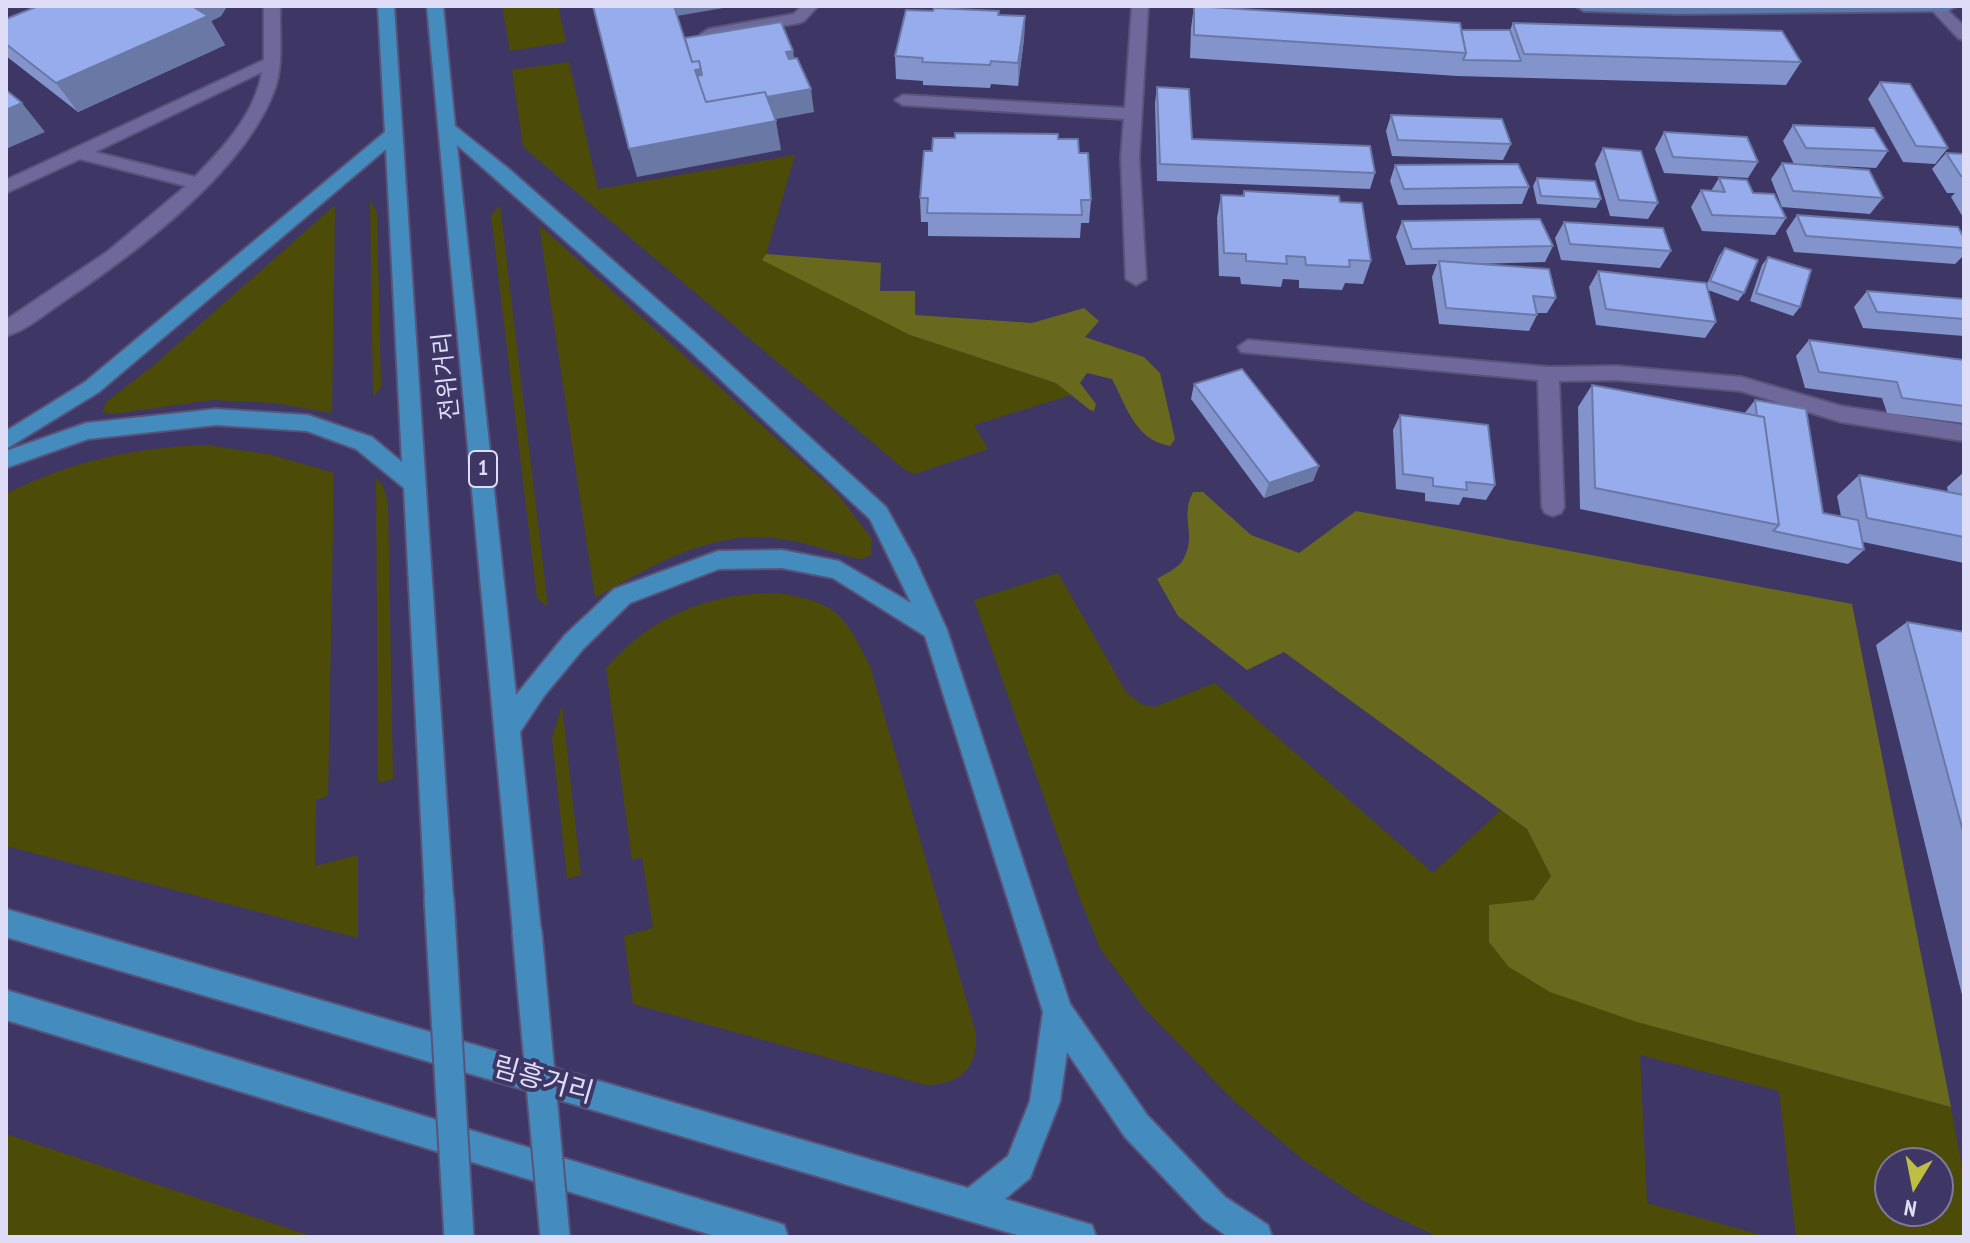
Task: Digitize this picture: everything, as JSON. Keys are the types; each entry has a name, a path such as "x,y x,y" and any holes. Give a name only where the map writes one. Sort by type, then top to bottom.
{"main road":[{"name":"전위거리","path":"386,6 459,1237"},
{"name":"전위거리","path":"435,6 450,130 555,1237"},
{"path":"450,130 503,173 866,500 888,528 935,630 1058,1012 1136,1126 1214,1208 1256,1237"},
{"path":"6,441 92,387 393,134"},
{"path":"6,460 86,431 143,423 231,418 308,423 364,443 413,483"},
{"path":"506,732 535,688 574,642 622,596 718,560 782,559 839,570 935,630"},
{"name":"림흥거리","path":"6,923 1080,1237"},
{"path":"6,1005 772,1237"},
{"path":"970,1207 1019,1167 1045,1101 1058,1012"}],"street":[{"path":"8,324 69,289 142,234 237,143 259,109 268,88 272,6"},
{"path":"709,34 799,18 810,6"},
{"path":"1136,279 1130,158 1140,6"},
{"path":"1584,6 1679,9 1948,6"},
{"path":"1935,7 1964,35"},
{"path":"6,187 269,63"},
{"path":"903,100 1133,114"},
{"path":"79,153 198,183"},
{"path":"1248,347 1548,374 1616,373 1741,384 1841,414 1964,433"},
{"path":"1548,374 1553,507"}],"shaded area":[{"path":"502,6 558,6 566,42 510,51"},
{"path":"569,62 598,189 795,155 762,259 910,335 1056,383 1071,395 974,425 988,449 915,474 905,470 523,147 512,70"},
{"path":"370,200 377,213 381,387 373,397"},
{"path":"335,205 332,413 274,403 212,400 113,414 102,412 106,402 154,365"},
{"path":"500,205 548,607 537,598 491,215"},
{"path":"539,225 837,493 872,539 871,555 862,559 853,558 774,538 726,540 680,554 595,598"},
{"path":"766,254 881,263 880,291 915,291 915,315 1032,323 1084,308 1099,321 1085,337 1144,357 1160,373 1175,439 1170,446 1158,443 1140,430 1112,379 1087,373 1080,383 1096,404 1094,411 1090,410 1056,383 910,335 762,260"},
{"path":"208,445 272,455 334,473 328,796 316,800 315,866 358,855 358,938 6,846 6,494 54,473 104,458 156,449"},
{"path":"376,478 383,486 388,504 393,779 378,783"},
{"path":"1193,492 1203,492 1251,535 1299,553 1356,511 1852,604 1951,1107 1637,1022 1550,992 1509,967 1489,942 1489,905 1534,900 1551,876 1527,829 1284,652 1247,670 1178,616 1157,579 1178,566 1187,551 1188,510"},
{"path":"1058,573 1126,692 1143,705 1154,707 1215,683 1433,873 1501,810 1527,829 1551,876 1534,900 1637,1022 1951,1107 1964,1178 1964,1237 1796,1237 1779,1091 1640,1055 1647,1203 1768,1237 1438,1237 1367,1203 1302,1159 1234,1101 1144,1008 1100,948 974,600"},
{"path":"779,593 814,601 836,614 853,634 870,666 976,1033 970,1065 948,1082 926,1085 633,1004 624,936 653,928 642,857 632,860 606,668 642,634 684,611 729,597"},
{"path":"562,705 581,875 567,879 552,738"},
{"path":"6,1134 314,1237 6,1237"}],"building":[{"path":"38,6 192,6 208,16 56,83 6,44 6,19"},
{"path":"593,6 674,6 692,62 699,61 701,69 695,70 706,102 765,92 776,121 629,149"},
{"path":"1194,6 1460,23 1466,53 1194,35"},
{"path":"934,8 999,11 998,15 1025,16 1018,63 922,62 923,58 895,56 906,10 933,11"},
{"path":"781,22 793,51 786,52 789,59 797,58 811,89 767,97 765,92 706,102 697,76 702,75 699,61 692,62 685,38"},
{"path":"1513,23 1782,31 1801,62 1524,54"},
{"path":"1461,30 1510,30 1521,61 1463,60 1466,53"},
{"path":"1880,82 1910,84 1948,148 1916,146"},
{"path":"1157,87 1189,89 1192,139 1370,146 1375,173 1160,164"},
{"path":"6,90 22,103 6,110"},
{"path":"1391,115 1502,119 1511,144 1398,140"},
{"path":"1793,125 1874,128 1888,151 1806,148"},
{"path":"1664,132 1747,137 1758,162 1673,157"},
{"path":"955,133 1058,134 1058,139 1078,139 1079,153 1088,153 1091,200 1081,200 1082,215 927,213 928,198 920,198 924,151 932,151 933,138 955,138"},
{"path":"1603,148 1641,151 1658,203 1619,200"},
{"path":"1946,153 1964,154 1964,177 1961,176"},
{"path":"1782,163 1869,170 1883,198 1793,191"},
{"path":"1518,164 1529,187 1404,189 1395,165"},
{"path":"1537,178 1595,181 1601,199 1541,196"},
{"path":"1719,178 1747,180 1753,193 1774,194 1786,218 1712,215 1701,190 1725,192"},
{"path":"1244,191 1339,196 1340,202 1362,203 1371,261 1349,260 1350,267 1306,265 1305,257 1286,256 1287,264 1246,261 1246,254 1224,253 1221,195 1244,196"},
{"path":"1797,215 1958,227 1964,238 1964,248 1806,236"},
{"path":"1540,219 1553,246 1412,249 1402,221"},
{"path":"1564,222 1663,228 1671,251 1570,244"},
{"path":"1725,248 1758,260 1744,293 1710,281"},
{"path":"1768,257 1811,270 1800,307 1756,293"},
{"path":"1439,261 1549,269 1556,298 1533,296 1537,315 1446,308"},
{"path":"1598,271 1706,283 1716,322 1606,309"},
{"path":"1867,291 1964,299 1964,319 1877,312"},
{"path":"1809,340 1964,360 1964,406 1902,398 1897,382 1819,372"},
{"path":"1242,369 1319,466 1269,483 1194,384"},
{"path":"1592,385 1764,417 1779,525 1595,488"},
{"path":"1755,400 1806,409 1823,513 1858,520 1864,550 1773,531 1779,525 1764,417 1757,416"},
{"path":"1400,415 1488,425 1495,485 1466,482 1467,490 1433,486 1433,478 1403,474"},
{"path":"1859,475 1964,495 1964,537 1867,518"},
{"path":"1907,622 1964,632 1964,835"}]}
